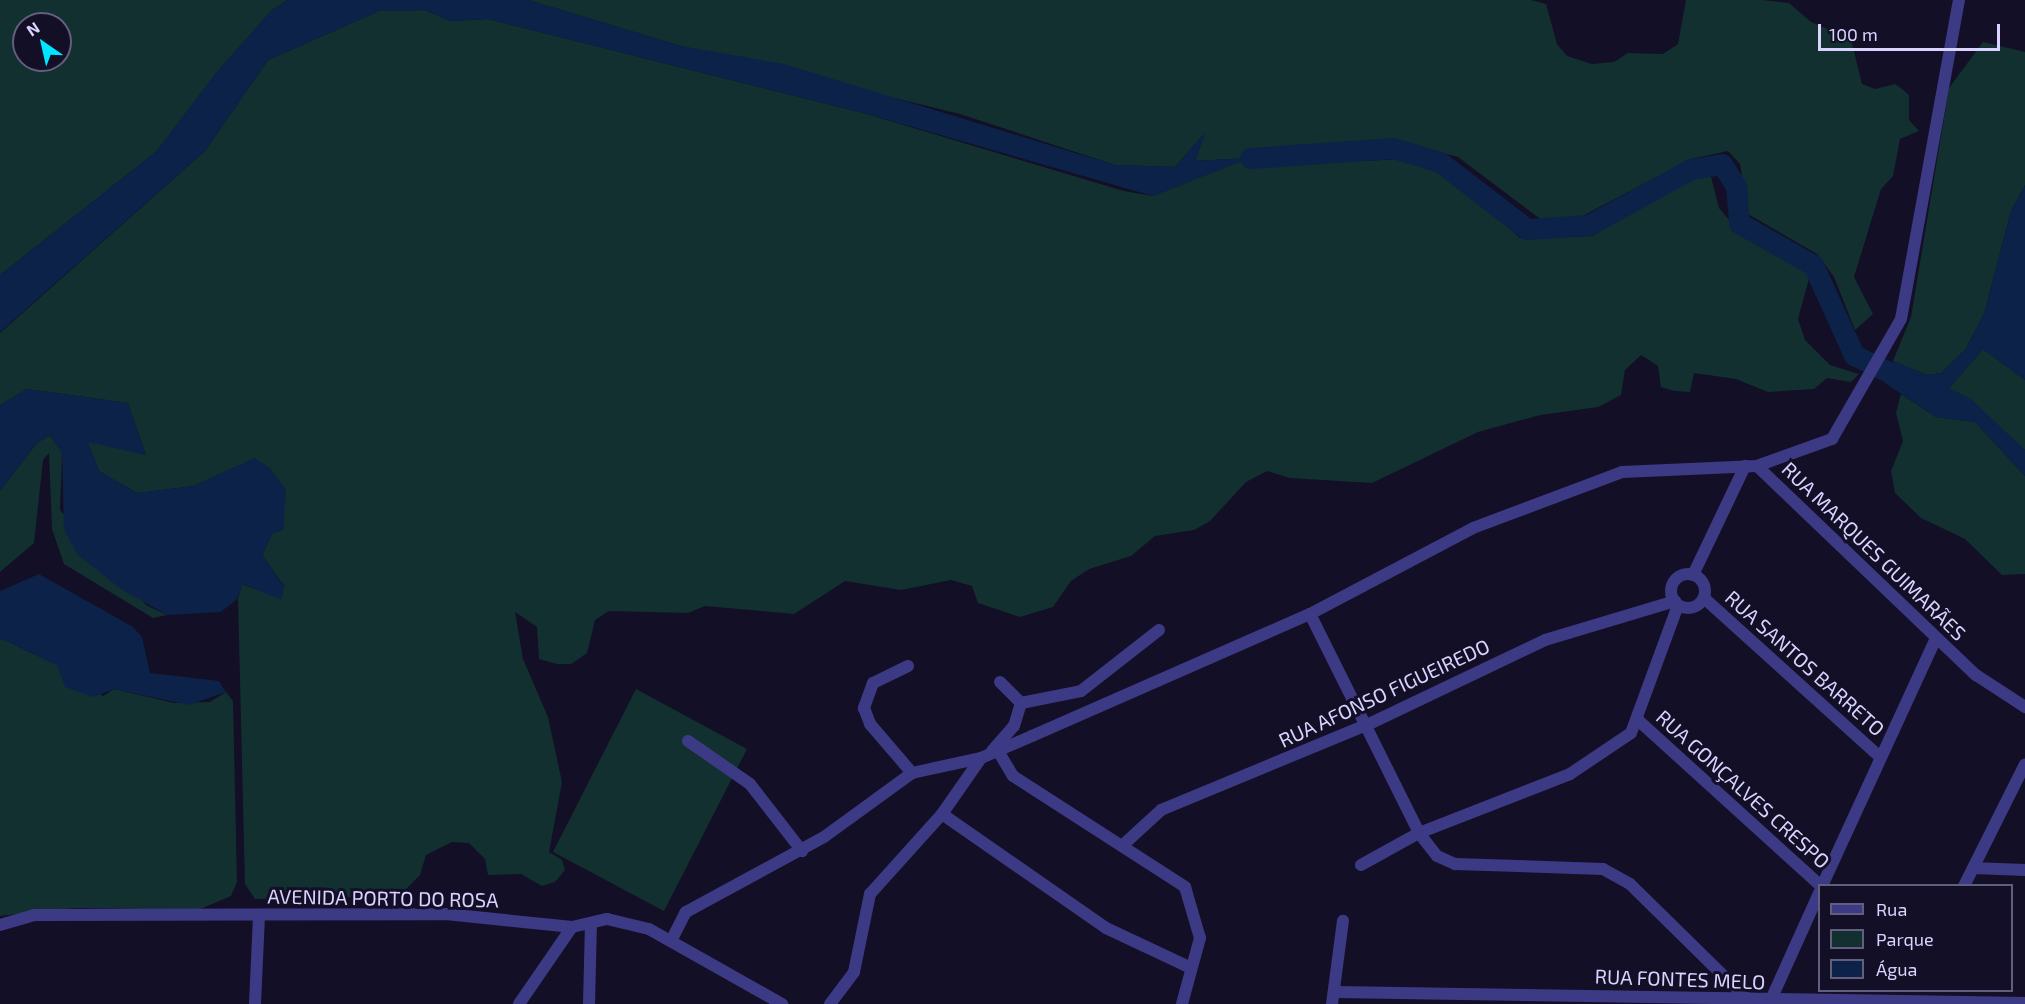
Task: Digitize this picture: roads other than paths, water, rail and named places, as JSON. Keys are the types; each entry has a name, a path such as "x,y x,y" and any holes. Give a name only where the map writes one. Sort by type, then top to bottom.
{"street":[{"name":"RUA MARQUES GUIMARÃES","path":"1959,0 1895,337 1867,386 1832,439 1751,466 1976,675 2025,707"},
{"path":"1361,865 1419,833 1570,774 1618,743 1639,721 1676,603 1672,585 1693,575 1751,466"},
{"path":"671,940 693,907 801,851 912,772 989,754 1310,614 1473,528 1622,472 1751,466"},
{"path":"1676,603 1693,607 1704,598 1704,584 1693,575"},
{"name":"RUA SANTOS BARRETO","path":"1704,598 1880,757"},
{"name":"RUA AFONSO FIGUEIREDO","path":"1123,845 1161,810 1369,724 1545,640 1676,603"},
{"path":"1310,614 1369,724 1419,833 1437,856 1455,864 1572,865 1612,873 1646,899 1748,1000"},
{"path":"1021,703 1081,692 1159,630"},
{"path":"1821,884 1936,638"},
{"path":"908,666 873,683 864,708 870,724 912,772"},
{"path":"1000,682 1021,703"},
{"path":"830,1004 854,972 870,894 942,814 1014,726 1021,703"},
{"name":"RUA GONÇALVES CRESPO","path":"1639,721 1820,884"},
{"path":"688,741 750,784 801,851"},
{"path":"989,754 1014,776 1160,866 1193,899 1200,938 1182,1004"},
{"path":"1965,884 2025,764"},
{"path":"942,814 1106,928 1191,968"},
{"path":"1973,868 2025,870"},
{"path":"1770,1002 1818,895"},
{"name":"AVENIDA PORTO DO ROSA","path":"0,925 34,915 446,914 572,927 591,923 631,923 671,940 782,1004"},
{"path":"255,1004 259,915"},
{"path":"1333,998 1343,921"},
{"path":"589,1004 591,923"},
{"path":"519,1004 572,927"},
{"name":"RUA FONTES MELO","path":"1333,998 2025,1003"}],"water":[{"path":"288,0 528,0 681,46 784,64 1115,165 1175,167 1205,133 1196,161 1250,158 1153,196 867,114 488,19 450,21 425,10 379,11 268,60 205,151 0,332 0,275 157,151 217,72 272,10"},
{"path":"2025,185 2025,380 1983,349 1949,388 1971,399 2025,450 2025,476 1975,422 1936,417 1885,383 1893,361 1927,375 1941,373 1965,350 1984,314 2011,211"},
{"path":"27,389 128,403 146,455 88,442 99,471 137,493 194,486 255,458 271,469 286,490 283,530 273,533 262,555 284,587 281,600 243,584 237,599 221,612 167,615 121,589 77,554 64,529 62,453 50,435 37,443 0,491 0,405"},
{"path":"39,574 133,627 142,637 150,673 219,681 226,692 189,705 114,689 93,697 65,687 57,665 0,638 0,591"}],"waterway":[{"path":"1250,158 1393,148 1440,162 1527,229 1589,225 1691,169 1722,164 1736,186 1739,223 1813,265 1854,355 1913,384"}]}
